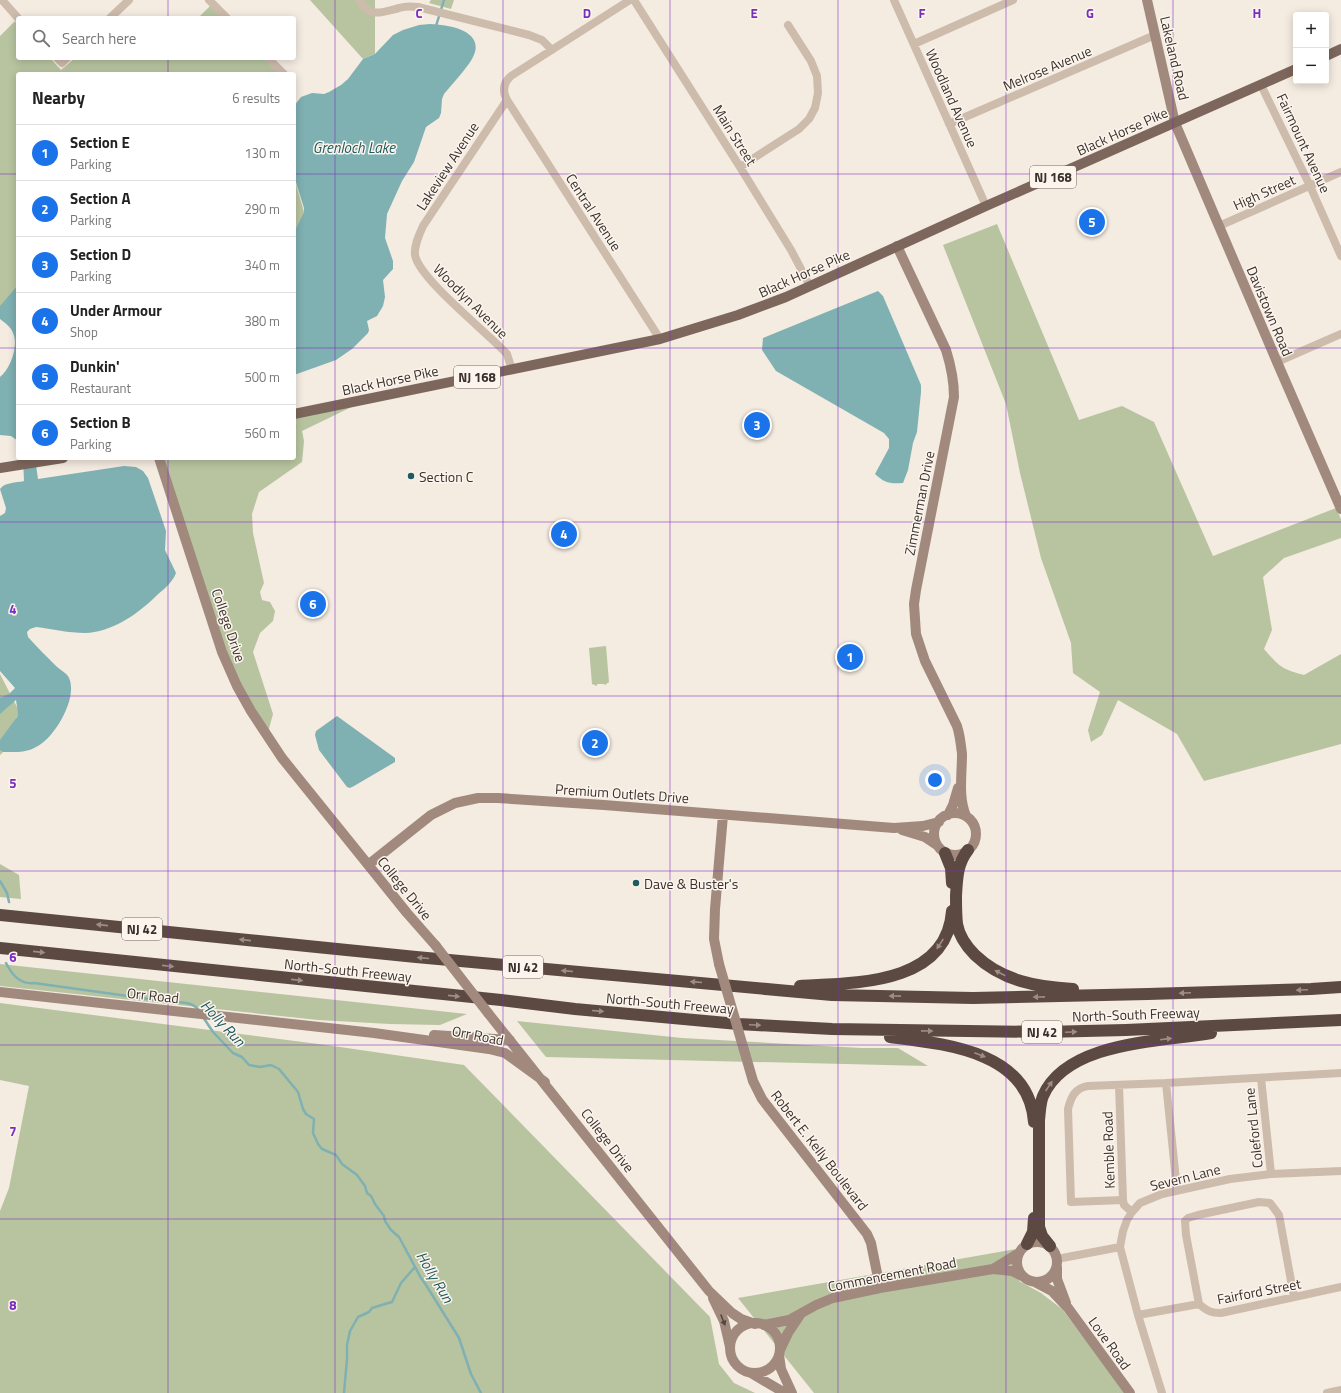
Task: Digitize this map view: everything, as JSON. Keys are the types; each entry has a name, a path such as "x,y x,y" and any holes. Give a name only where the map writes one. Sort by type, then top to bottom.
{"highway":[{"path":"763,988 883,979 906,972 928,958 942,943 950,924 952,914 952,876 941,849"},
{"path":"968,850 963,857 957,873 957,924 965,943 980,960 1009,978 1027,983 1063,989 1148,994"},
{"name":"North-South Freeway","path":"0,915 416,957 832,995 966,998 1148,994 1341,987"},
{"name":"North-South Freeway","path":"0,948 501,1000 576,1010 738,1024 832,1029 1044,1032 1253,1025 1341,1020"},
{"path":"1050,1246 1042,1236 1039,1227 1039,1120 1040,1108 1044,1096 1052,1082 1067,1068 1102,1051 1138,1043 1194,1036 1253,1025"},
{"path":"832,1029 955,1047 990,1059 1008,1070 1018,1080 1030,1100 1034,1121 1034,1223 1033,1232 1023,1248"}],"main road":[{"path":"1329,55 1341,49"},
{"name":"Black Horse Pike","path":"296,414 660,339 773,303 986,206 1293,70"},
{"path":"0,462 24,460"},
{"path":"0,468 50,460"}],"street":[{"path":"2,0 16,16"},
{"path":"112,16 129,0"},
{"path":"209,0 225,16"},
{"path":"359,0 366,9 378,13 408,6 418,7 535,36 545,42 552,50"},
{"path":"507,100 504,95 503,86 507,79 630,0"},
{"name":"Main Street","path":"634,0 740,167 791,250 810,286"},
{"name":"Woodland Avenue","path":"894,0 986,206"},
{"path":"914,44 1013,0"},
{"name":"Lakeland Road","path":"1147,0 1175,123"},
{"path":"740,167 799,129 809,119 815,108 818,84 814,68 788,25"},
{"name":"Melrose Avenue","path":"949,124 1154,35"},
{"path":"270,60 282,72"},
{"name":"Fairmount Avenue","path":"1261,85 1310,186 1341,256"},
{"name":"Lakeview Avenue","path":"415,250 416,241 423,226 507,100"},
{"name":"Central Avenue","path":"507,100 660,339"},
{"name":"Davistown Road","path":"1175,123 1341,508"},
{"name":"High Street","path":"1219,226 1341,172"},
{"name":"Zimmerman Drive","path":"897,246 946,350 953,376 954,398 916,590 914,619 916,634 925,661 957,726 960,737 962,754 962,803 966,816"},
{"name":"Woodlyn Avenue","path":"415,250 417,262 423,271 435,285 504,351 509,359 512,370"},
{"path":"1277,362 1341,334"},
{"name":"College Drive","path":"160,460 222,652 250,711 282,758 545,1082 709,1291 732,1313 741,1318 760,1324"},
{"name":"Zimmerman Drive","path":"948,815 955,798 961,768"},
{"name":"Premium Outlets Drive","path":"368,865 431,815 455,803 478,798 498,798 894,828 923,826 939,822"},
{"path":"955,813 966,816 972,823 976,832 974,842 968,850 954,855 941,849 934,832 936,825 948,815 955,813"},
{"name":"Robert E. Kelly Boulevard","path":"723,815 714,939 719,964 753,1081 762,1099 867,1234 880,1288"},
{"name":"Premium Outlets Drive","path":"894,828 925,837 941,849"},
{"name":"Orr Road","path":"0,992 374,1033 497,1050 514,1059 545,1082"},
{"name":"Orr Road","path":"374,1033 510,1040"},
{"path":"1123,1200 1071,1202 1068,1109 1070,1100 1080,1087 1341,1073"},
{"name":"Coleford Lane","path":"1262,1078 1271,1174"},
{"path":"1166,1083 1177,1190"},
{"name":"Kemble Road","path":"1119,1084 1123,1200 1124,1205 1132,1212"},
{"name":"Severn Lane","path":"1162,1393 1138,1315 1120,1247 1125,1226 1132,1212 1140,1203 1149,1198 1177,1190 1230,1179 1271,1174 1341,1171"},
{"path":"1199,1304 1186,1235 1185,1220 1198,1215 1259,1202 1270,1203 1279,1215 1294,1297"},
{"path":"1038,1241 1050,1246 1055,1252 1057,1262 1056,1270 1050,1277 1044,1281 1035,1282 1022,1276 1017,1266 1017,1261 1023,1248 1038,1241"},
{"path":"1057,1262 1120,1247"},
{"name":"Commencement Road","path":"993,1269 1023,1248"},
{"name":"Love Road","path":"1057,1262 1058,1283 1068,1308"},
{"name":"Commencement Road","path":"760,1324 789,1320 816,1305 833,1298 880,1288 993,1269 1012,1271 1022,1276"},
{"name":"Love Road","path":"1035,1282 1052,1291 1068,1308 1130,1393"},
{"name":"Fairford Street","path":"1138,1315 1199,1304 1207,1311 1221,1313 1341,1287"},
{"name":"College Drive","path":"709,1291 724,1321 731,1351"},
{"name":"Commencement Road","path":"780,1352 788,1333 800,1314"},
{"path":"784,1393 749,1372 741,1369 732,1358 732,1340 738,1331 747,1325 760,1324 771,1330 777,1336 781,1369 792,1393"},
{"path":"749,1372 757,1373 768,1370 776,1362 780,1352"},
{"path":"1327,1393 1341,1390"}],"green space":[{"path":"310,0 375,0 375,54 363,59"},
{"path":"431,0 454,0 451,9 429,3"},
{"path":"211,5 222,16 200,16"},
{"path":"15,21 16,60 52,60 61,70 73,60 265,60 277,72 16,72 16,298 0,319 0,36"},
{"path":"296,184 304,212 296,235"},
{"path":"997,224 1079,420 1122,406 1154,422 1213,556 1336,508 1341,519 1341,538 1284,558 1263,577 1272,630 1264,649 1285,669 1304,675 1341,654 1341,744 1204,781 1177,734 1118,700 1102,735 1091,742 1088,730 1100,692 1073,673 1071,643 1041,558 1020,473 1006,404 943,245"},
{"path":"368,399 302,431 304,441 302,462 259,492 252,514 253,533 264,583 260,592 262,600 270,602 275,611 273,621 260,633 253,652 273,714 267,736 237,686 160,460 296,460 296,414"},
{"path":"606,646 609,682 605,685 597,684 597,686 592,684 589,648"},
{"path":"0,674 19,711 3,752 0,755"},
{"path":"0,864 19,875 21,899 0,897"},
{"path":"0,964 467,1014 440,1025 318,1020 0,986"},
{"path":"0,1003 326,1045 464,1065 710,1317 719,1364 734,1383 755,1393 0,1393 0,1211 9,1188 29,1086 0,1080"},
{"path":"517,1021 682,1038 861,1048 898,1048 928,1066 546,1057"},
{"path":"1016,1249 1019,1281 1041,1293 1062,1309 1126,1393 814,1393 738,1298"}],"water":[{"name":"Grenloch Lake","path":"430,24 449,26 467,33 473,38 476,45 474,54 465,69 444,94 439,118 426,127 414,162 402,181 387,214 385,238 393,261 393,269 383,280 385,297 383,306 377,316 367,321 369,330 368,333 352,349 336,360 296,374 296,229 304,212 304,208 296,182 296,103 301,97 312,93 324,94 341,85 348,79 363,59 375,54 393,35 419,25"},
{"path":"16,287 16,440 11,436 0,435 0,377 10,363 14,351 15,338 8,325 0,319 0,306"},
{"path":"878,291 883,296 921,385 917,432 913,443 908,470 903,483 888,482 875,474 889,448 889,439 884,433 776,371 762,350 763,338"},
{"path":"23,460 35,460 38,479 124,466 136,467 143,471 148,478 166,531 165,550 176,573 169,584 146,605 122,622 104,630 85,633 36,627 27,632 31,641 68,676 71,684 71,694 63,716 57,726 43,742 36,747 20,752 3,752 0,750 0,740 17,717 18,713 16,700 0,714 0,698 9,694 15,688 0,671 0,516 5,513 6,508 0,489 8,484 24,481"},
{"path":"337,716 395,758 395,762 354,786 350,788 347,787 319,750 315,735 316,731"}],"waterway":[{"path":"436,26 444,0"},
{"name":"Holly Run","path":"0,881 7,893 9,902"},
{"name":"Holly Run","path":"6,963 17,978 21,981 29,983 186,1003 194,1006 199,1011"},
{"name":"Holly Run","path":"203,1017 213,1032 233,1053 242,1057 249,1065 260,1067 271,1065 279,1069 298,1092 303,1109 306,1114 314,1119 313,1133 318,1144 322,1149 336,1155 342,1164 357,1175 365,1186 367,1193 371,1196 384,1216 385,1221 391,1230 399,1237 421,1278 459,1338 471,1374 481,1393"},
{"path":"344,1393 347,1345 350,1331 358,1317 369,1312 372,1308 392,1302 401,1283 415,1267"}],"place":[{"name":"Dunkin'","path":"1092,222"},
{"name":"Section D","path":"757,425"},
{"name":"Section C","path":"411,476"},
{"name":"Under Armour","path":"564,534"},
{"name":"Section B","path":"313,604"},
{"name":"Section E","path":"850,657"},
{"name":"Section A","path":"595,743"},
{"name":"Dave & Buster's","path":"636,883"}]}
